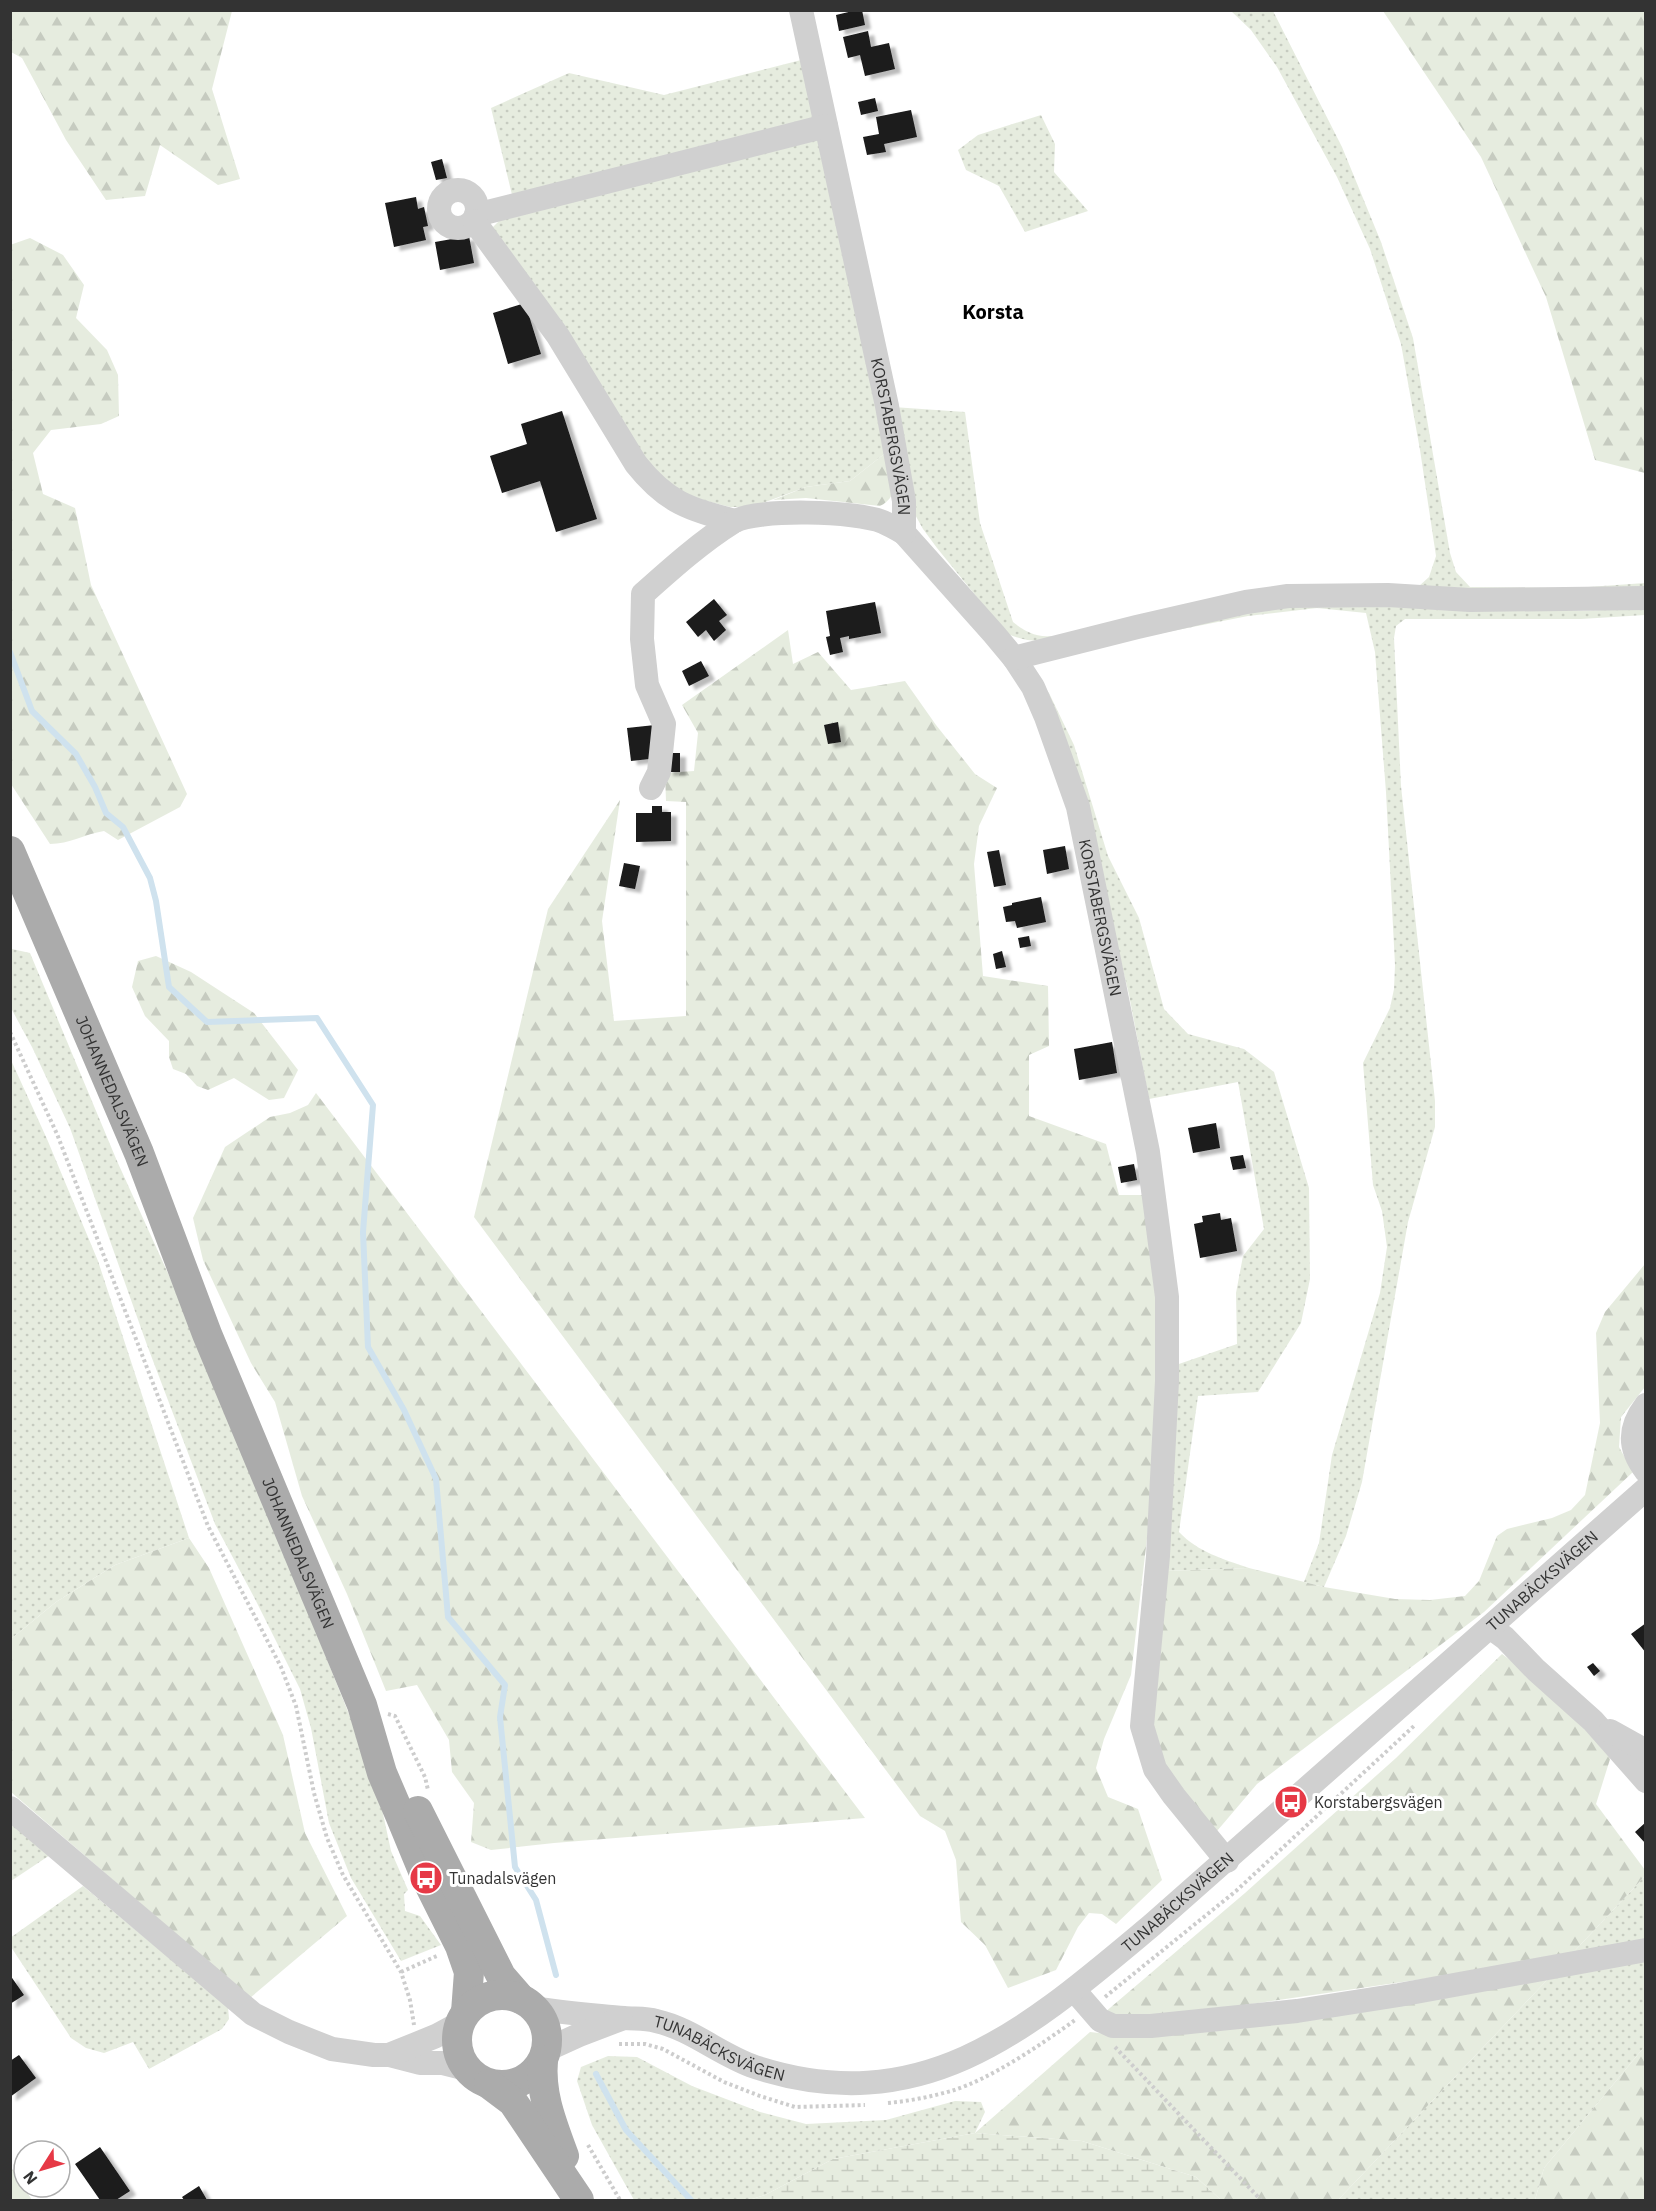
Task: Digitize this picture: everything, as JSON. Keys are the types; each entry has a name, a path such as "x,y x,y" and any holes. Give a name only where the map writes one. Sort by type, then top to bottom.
{"main road":[{"name":"JOHANNEDALSVÄGEN","path":"10,851 139,1153 207,1334 362,1705 382,1773 395,1805 426,1878 460,1946 469,1972 463,2018"},
{"name":"JOHANNEDALSVÄGEN","path":"10,881 126,1160 207,1334"},
{"name":"JOHANNEDALSVÄGEN","path":"362,1705 391,1753 501,1976 527,2003"},
{"path":"511,1995 527,2003 544,2022 547,2033 543,2090 546,2110 580,2200 513,2102 478,2076 459,2055 457,2042 463,2018 476,2003 493,1996 511,1995"},
{"path":"478,2076 502,2086 522,2081 535,2072 545,2055"}],"street":[{"name":"KORSTABERGSVÄGEN","path":"801,10 887,406 904,501 904,533 1014,658 1033,687 1078,807 1146,1142 1167,1297 1167,1381 1158,1556 1142,1726 1155,1769 1227,1861"},
{"path":"735,521 682,505 665,495 651,482 636,464 558,336 475,218 826,126"},
{"path":"651,788 659,772 664,724 647,685 642,639 643,594 678,563 735,521 768,515 807,512 845,514 882,521 904,533"},
{"path":"1014,658 1148,624 1246,602 1288,596 1388,595 1470,600 1646,598"},
{"path":"1646,1405 1635,1418 1632,1438 1637,1460 1646,1470"},
{"name":"TUNABÄCKSVÄGEN","path":"527,2003 623,2018 655,2020 675,2027 744,2062 763,2069 825,2082 851,2084 877,2082 932,2072 972,2056 1000,2042 1074,1990 1227,1861 1646,1489"},
{"path":"1491,1627 1593,1721 1646,1780"},
{"path":"1593,1721 1646,1751"},
{"path":"10,1808 253,2014 289,2032 332,2049 389,2055 420,2062 443,2063 478,2076"},
{"path":"1074,1990 1095,2015 1113,2026 1151,2026 1297,2011 1400,1995 1646,1950"},
{"path":"389,2055 436,2036 463,2018"},
{"name":"TUNABÄCKSVÄGEN","path":"545,2055 579,2035 623,2018"}],"path":[{"path":"10,1032 57,1134 208,1526 281,1667 296,1707 314,1792 327,1838 343,1875 401,1972 410,2000 417,2043"},
{"path":"879,2104 910,2101 953,2091 1001,2068 1053,2036 1095,2015 1236,1891 1418,1721"},
{"path":"1095,2015 1111,2043 1261,2200"},
{"path":"618,2044 645,2044 663,2049 724,2082 795,2107 868,2105"},
{"path":"587,2143 620,2200"}],"green space":[{"path":"10,11 232,11 212,89 240,179 218,185 160,145 145,196 106,200 66,140 22,58 11,52"},
{"path":"1231,11 1273,11 1342,147 1381,242 1413,338 1450,553 1456,572 1470,587 1574,588 1645,583 1645,591 1570,596 1418,587 1429,577 1436,556 1401,344 1370,249 1337,177 1277,67 1251,30"},
{"path":"1383,11 1645,11 1645,473 1595,460 1546,297 1481,157"},
{"path":"805,59 815,111 812,119 513,199 491,108 569,73 664,95"},
{"path":"1041,115 1055,144 1054,172 1088,211 1025,232 999,186 966,170 958,150 978,135"},
{"path":"819,138 888,451 850,481 806,487 752,507 730,507 699,499 669,487 640,456 497,244 493,227 501,219"},
{"path":"30,238 63,255 84,285 76,318 107,350 118,375 119,416 101,424 51,430 33,453 43,494 75,508 91,585 187,794 180,807 118,840 104,831 50,844 11,784 10,245"},
{"path":"893,407 965,412 980,523 1013,622 1036,635 1078,635 1033,641 1006,633 937,548 913,511"},
{"path":"888,451 894,489 892,496 880,506 806,498 773,500 806,487 850,481"},
{"path":"1315,602 1581,611 1645,608 1645,615 1581,619 1405,619 1396,626 1394,638 1401,786 1435,1101 1435,1127 1408,1222 1362,1482 1346,1536 1324,1587 1304,1582 1319,1543 1332,1455 1380,1293 1387,1247 1382,1211 1373,1185 1363,1063 1390,1008 1395,965 1386,792 1375,652 1366,613 1317,608 1248,616 1137,638 1244,611"},
{"path":"788,630 793,664 818,652 851,690 905,681 975,774 997,788 979,826 974,864 983,976 1048,986 1049,1046 1029,1055 1029,1116 1106,1144 1119,1195 1147,1195 1155,1286 1158,1367 1153,1487 1131,1675 1104,1739 1096,1768 1108,1797 1138,1809 1162,1880 1116,1924 1102,1914 1089,1913 1078,1927 1056,1970 1008,1988 985,1945 961,1922 956,1860 945,1831 920,1816 474,1217 548,909 620,800 602,921 614,1021 686,1016 686,802 666,801 665,773 694,771 698,733 682,705"},
{"path":"1039,682 1049,693 1074,745 1108,856 1139,918 1164,1009 1188,1034 1244,1049 1274,1072 1309,1188 1310,1279 1301,1323 1258,1392 1198,1396 1179,1532 1203,1550 1249,1568 1163,1571 1176,1365 1237,1344 1236,1293 1243,1256 1264,1229 1238,1082 1149,1099 1129,995 1083,804"},
{"path":"10,946 12,949 30,953 117,1161 196,1335 376,1781 391,1851 408,1890 404,1894 405,1911 420,1916 441,1945 401,1961 351,1878 329,1823 311,1728 300,1689 215,1524 147,1345 70,1128 11,1008"},
{"path":"156,956 191,972 254,1013 298,1070 284,1098 269,1100 234,1078 208,1090 197,1086 186,1074 173,1069 169,1057 169,1041 145,1016 132,987 138,961"},
{"path":"10,1058 98,1261 189,1538 115,1565 56,1602 11,1639"},
{"path":"316,1093 865,1818 491,1850 471,1842 474,1803 452,1772 449,1740 417,1685 386,1691 347,1594 302,1496 275,1402 251,1363 203,1260 193,1218 225,1147 270,1117 290,1113 308,1105"},
{"path":"1645,1264 1645,1387 1621,1417 1619,1447 1633,1472 1484,1612 1257,1784 1217,1831 1182,1791 1162,1760 1153,1730 1163,1571 1249,1568 1324,1587 1395,1599 1430,1600 1465,1596 1479,1581 1497,1536 1507,1529 1552,1518 1571,1510 1585,1495 1600,1423 1596,1333 1605,1312"},
{"path":"189,1538 209,1568 283,1735 305,1833 347,1916 250,1998 11,1792 11,1639 56,1602 115,1565"},
{"path":"1502,1654 1533,1677 1611,1756 1596,1804 1645,1870 1645,1876 1568,1958 1155,2018 1104,2013 1245,1893 1396,1758"},
{"path":"10,1821 50,1855 11,1881 10,1881"},
{"path":"1645,1876 1645,1944 1568,1958"},
{"path":"83,1886 228,2007 229,2019 222,2029 149,2069 133,2042 104,2053 86,2048 71,2038 11,1947 10,1938"},
{"path":"1645,1958 1645,2046 1544,2168 1535,2200 1338,2200 1548,1979"},
{"path":"1548,1979 1338,2200 1221,2200 1196,2177 1082,2141 975,2133 1090,2032 1117,2035"},
{"path":"1645,2046 1645,2200 1535,2200 1544,2168"},
{"path":"608,2056 637,2057 692,2086 760,2112 806,2124 886,2120 955,2101 981,2102 985,2112 975,2133 833,2159 765,2195 749,2200 634,2200 592,2125 577,2081 581,2067"},
{"path":"975,2133 1082,2141 1196,2177 1221,2200 749,2200 765,2195 833,2159"},
{"path":"10,2167 12,2169 12,2199 32,2200 11,2200"}],"building":[{"path":"862,10 865,25 839,31 836,15"},
{"path":"868,31 871,47 889,43 895,69 865,76 860,55 848,58 843,37"},
{"path":"875,98 878,111 861,115 858,102"},
{"path":"911,110 917,137 884,144 886,152 867,155 863,137 879,134 876,117"},
{"path":"442,159 447,178 436,180 431,162"},
{"path":"416,197 418,209 424,207 428,226 423,227 426,240 394,247 385,203"},
{"path":"469,236 474,263 440,270 435,242"},
{"path":"525,303 541,354 508,364 493,313"},
{"path":"562,411 597,519 556,532 540,481 502,493 490,456 527,444 521,424"},
{"path":"714,599 727,615 719,621 726,630 714,641 706,630 698,637 686,622"},
{"path":"875,602 881,633 849,639 849,636 840,638 843,652 830,655 826,637 830,636 826,611"},
{"path":"701,661 709,676 689,686 682,671"},
{"path":"838,722 841,742 828,744 824,725"},
{"path":"655,725 658,758 631,761 627,728"},
{"path":"667,753 680,753 680,772 667,772"},
{"path":"652,806 662,806 662,812 671,812 671,841 636,842 636,813 652,813"},
{"path":"1065,846 1069,869 1047,874 1043,850"},
{"path":"999,850 1006,885 994,887 987,852"},
{"path":"624,863 640,866 635,889 619,886"},
{"path":"1041,897 1046,922 1017,928 1015,921 1006,922 1003,907"},
{"path":"1029,936 1031,946 1020,948 1018,938"},
{"path":"1002,951 1006,967 996,969 993,954"},
{"path":"1112,1042 1117,1073 1079,1080 1074,1049"},
{"path":"1216,1123 1220,1148 1193,1153 1188,1128"},
{"path":"1243,1155 1246,1168 1233,1170 1230,1157"},
{"path":"1134,1164 1137,1180 1121,1183 1118,1167"},
{"path":"1220,1213 1221,1220 1231,1218 1237,1251 1200,1258 1194,1224 1203,1222 1202,1216"},
{"path":"1646,1623 1646,1653 1631,1634"},
{"path":"1593,1663 1600,1671 1594,1676 1587,1667"},
{"path":"1646,1822 1646,1844 1635,1832"},
{"path":"10,1975 24,1995 10,2004"},
{"path":"19,2055 36,2078 10,2097 10,2061"},
{"path":"100,2147 130,2191 116,2200 100,2200 75,2164"},
{"path":"199,2186 207,2200 184,2200 182,2197"}],"waterway":[{"path":"10,652 32,711 76,754 95,787 106,813 123,827 150,878 156,901 169,987 207,1022 317,1018 373,1105 363,1232 368,1347 404,1410 436,1479 448,1617 505,1685 500,1717 515,1867 536,1900 556,1975"},
{"path":"596,2074 626,2130 691,2200"}],"place":[{"name":"Korstabergsvägen","path":"1291,1802"},
{"name":"Tunadalsvägen","path":"426,1878"}],"district":[{"name":"Korsta","path":"993,311"}]}
